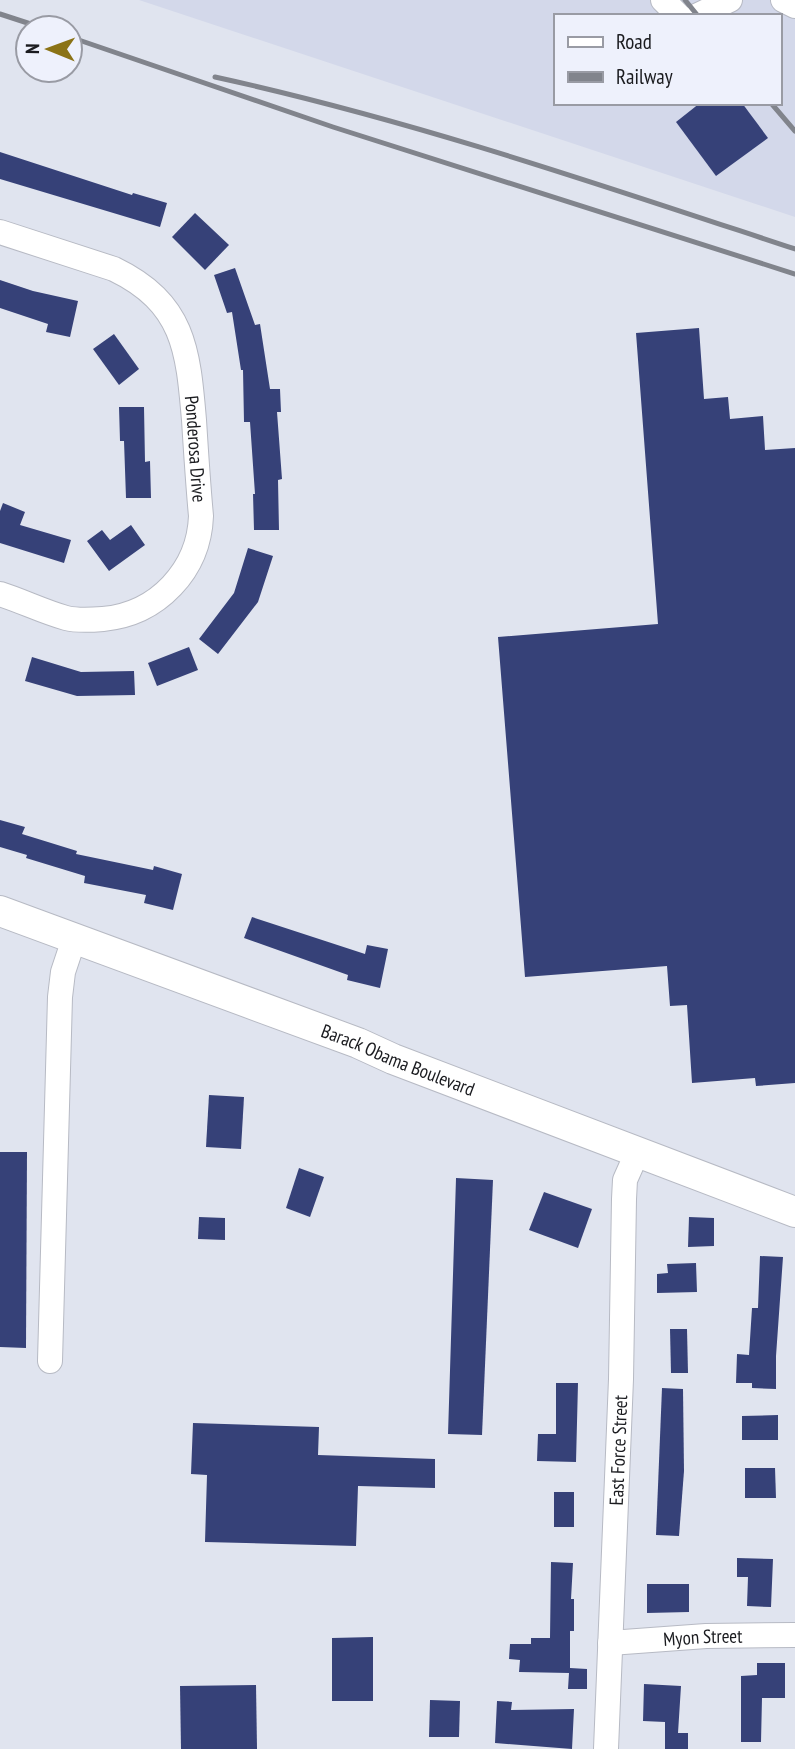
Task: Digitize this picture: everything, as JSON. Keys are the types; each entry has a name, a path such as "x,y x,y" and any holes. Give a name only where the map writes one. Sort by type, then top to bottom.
{"main road":[{"name":"Barack Obama Boulevard","path":"0,911 358,1043 393,1059 795,1212"}],"street":[{"path":"663,0 677,14"},
{"path":"700,14 730,0"},
{"path":"783,0 795,6"},
{"name":"Ponderosa Drive","path":"0,232 129,276 153,295 172,317 185,345 190,373 201,516 195,550 182,574 169,590 138,610 117,617 79,620 65,618 0,594"},
{"path":"50,1360 60,997 62,972 74,939"},
{"name":"East Force Street","path":"606,1749 621,1379 624,1199 625,1180 637,1153"},
{"name":"Myon Street","path":"610,1643 706,1636 795,1634"}],"shaded area":[{"path":"139,0 795,0 795,217"}],"building":[{"path":"697,105 743,105 768,138 716,176 676,122"},
{"path":"0,152 132,195 133,193 167,203 160,227 0,179"},
{"path":"195,213 229,245 205,270 172,237"},
{"path":"235,268 255,325 260,324 270,389 280,389 281,412 277,412 282,479 278,480 279,530 254,530 255,494 250,422 244,422 243,370 232,312 227,313 214,275"},
{"path":"0,280 78,301 70,337 46,332 48,324 0,308"},
{"path":"699,328 704,399 728,397 730,419 763,416 765,450 795,448 795,1083 756,1086 755,1078 692,1083 687,1005 670,1006 667,966 525,977 498,637 658,624 636,333"},
{"path":"114,334 139,369 119,385 93,349"},
{"path":"119,407 144,407 145,462 150,461 151,498 126,498 124,441 120,441"},
{"path":"3,503 25,512 20,525 71,540 64,563 0,543 0,511"},
{"path":"131,525 145,545 109,571 87,541 102,530 110,540"},
{"path":"248,548 273,556 258,602 218,654 199,639 234,593"},
{"path":"189,647 198,670 157,686 148,663"},
{"path":"32,657 81,672 134,671 135,695 77,696 25,681"},
{"path":"0,820 25,827 22,834 77,851 76,854 153,870 154,866 182,874 173,910 144,903 146,895 84,883 85,876 0,847"},
{"path":"252,917 365,954 367,945 388,949 380,988 347,980 348,975 244,938"},
{"path":"209,1095 244,1097 241,1149 206,1147"},
{"path":"0,1152 27,1152 26,1348 0,1347"},
{"path":"299,1168 324,1177 310,1217 286,1208"},
{"path":"456,1178 493,1180 482,1435 448,1434"},
{"path":"544,1192 592,1209 578,1248 529,1230"},
{"path":"199,1217 225,1218 225,1240 198,1239"},
{"path":"689,1217 714,1218 714,1246 688,1247"},
{"path":"760,1256 783,1257 776,1389 752,1388 752,1383 736,1383 737,1354 749,1355 752,1308 758,1308"},
{"path":"696,1263 697,1292 657,1293 657,1274 668,1273 667,1264"},
{"path":"670,1329 687,1329 688,1373 671,1373"},
{"path":"556,1383 578,1383 576,1462 537,1461 538,1434 556,1434"},
{"path":"662,1388 683,1389 684,1471 679,1536 656,1535"},
{"path":"778,1415 778,1440 742,1440 742,1416"},
{"path":"193,1423 319,1427 318,1455 435,1459 435,1488 358,1486 356,1546 205,1542 207,1475 191,1474"},
{"path":"745,1468 775,1468 776,1498 745,1498"},
{"path":"554,1492 574,1492 574,1527 554,1527"},
{"path":"737,1558 773,1559 771,1607 747,1606 748,1577 737,1577"},
{"path":"551,1562 573,1563 571,1599 574,1599 574,1631 570,1631 570,1668 587,1669 587,1689 568,1689 569,1673 519,1672 520,1660 509,1659 510,1644 531,1644 531,1638 550,1638"},
{"path":"647,1584 689,1584 689,1612 647,1613"},
{"path":"373,1637 373,1701 332,1701 332,1638"},
{"path":"757,1663 785,1663 785,1698 762,1698 761,1742 741,1742 741,1676 757,1675"},
{"path":"644,1684 681,1686 678,1733 688,1733 688,1749 665,1749 665,1722 643,1721"},
{"path":"256,1685 257,1749 181,1749 180,1686"},
{"path":"430,1700 460,1701 459,1737 429,1737"},
{"path":"497,1701 512,1702 511,1710 574,1709 572,1749 495,1743"}],"railway":[{"path":"685,0 696,14"},
{"path":"0,14 14,19"},
{"path":"84,42 333,127 795,274"},
{"path":"215,77 289,94 435,134 795,249"},
{"path":"773,105 795,131"}]}
